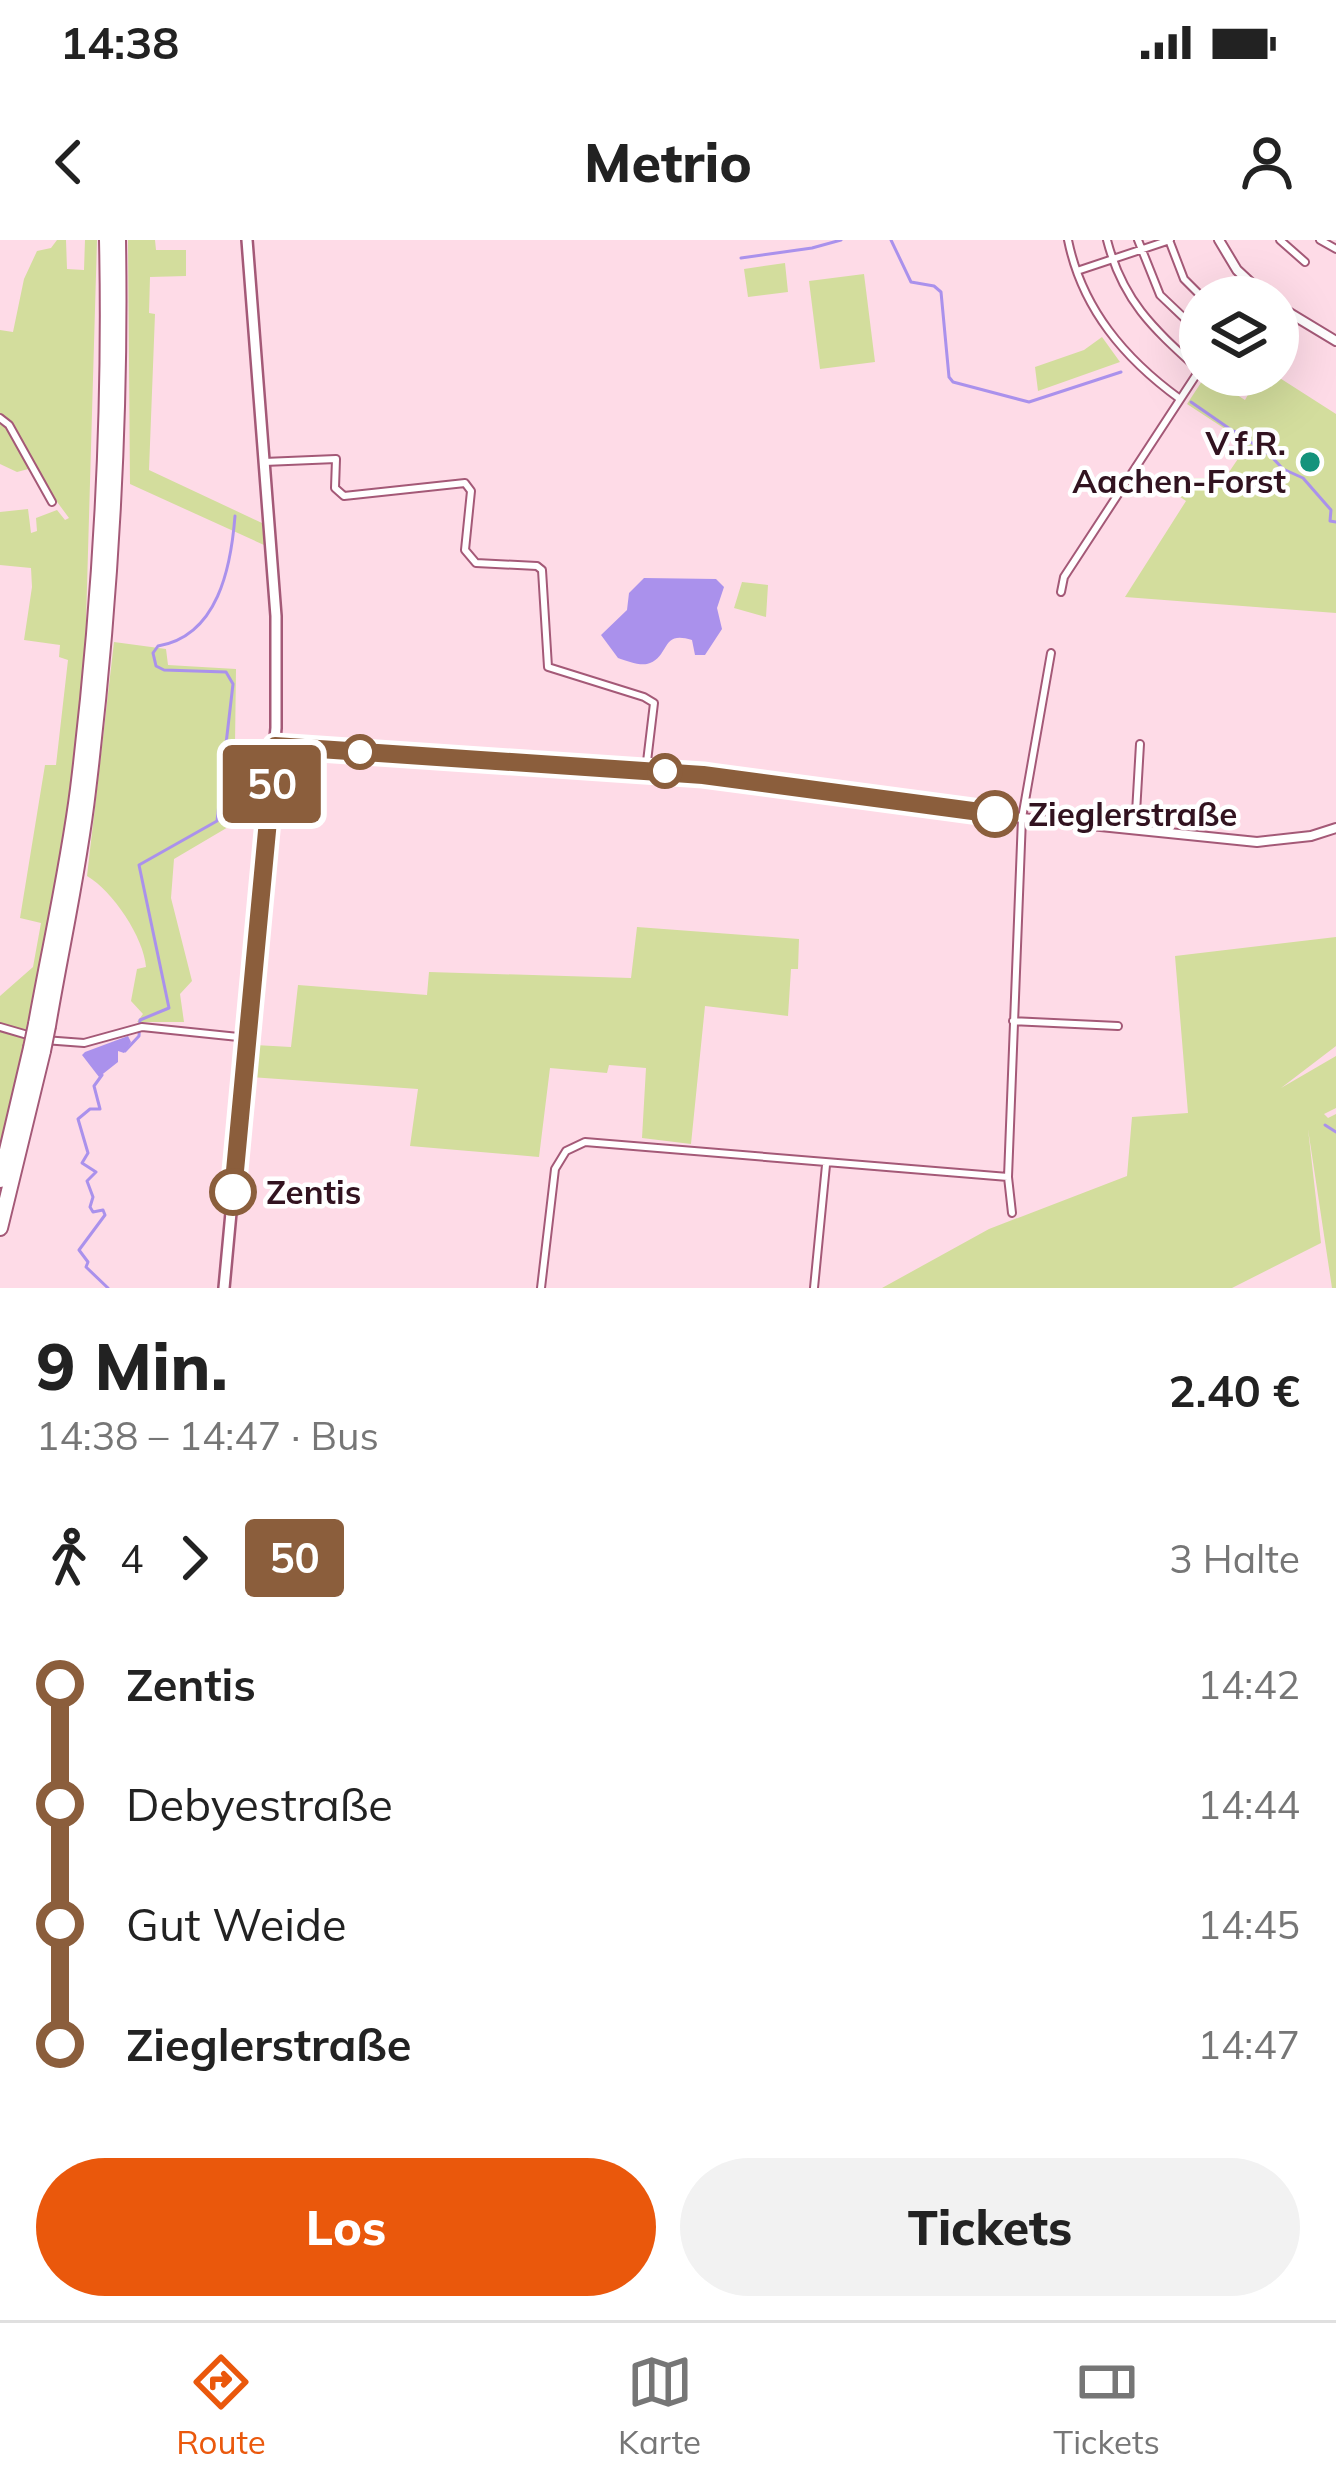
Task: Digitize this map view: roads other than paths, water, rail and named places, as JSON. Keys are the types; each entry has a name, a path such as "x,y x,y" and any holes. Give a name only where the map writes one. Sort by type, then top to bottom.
{"highway":[{"path":"42,1025 77,794 94,640 108,342 106,240"},
{"path":"0,1228 88,796 104,640 119,343 118,240"},
{"path":"0,1180 37,1050"}],"main road":[{"path":"224,1288 275,746 276,616 247,240"}],"street":[{"path":"1068,240 1086,296 1108,332 1134,362 1180,399"},
{"path":"1108,240 1112,259 1140,314 1179,350"},
{"path":"1077,272 1139,245 1169,240 1186,276"},
{"path":"1219,240 1243,276"},
{"path":"1280,240 1305,262"},
{"path":"1320,240 1336,249"},
{"path":"1139,245 1167,305 1179,316"},
{"path":"1299,319 1336,341"},
{"path":"1060,592 1064,577 1182,396"},
{"path":"0,418 9,424 52,502"},
{"path":"263,462 336,459 335,488 344,496 458,483 468,486 465,550 469,558 476,563 542,570 548,667 654,703 646,770"},
{"path":"1012,1213 1008,1177 1022,818 1051,653"},
{"path":"1135,830 1140,744"},
{"path":"275,746 646,770 1022,818 1257,842 1336,828"},
{"path":"1013,1021 1118,1026"},
{"path":"0,1027 76,1044 139,1027 248,1038"},
{"path":"542,1288 555,1169 566,1150 596,1142 1008,1177"},
{"path":"814,1288 826,1165"}],"waterway":[{"path":"741,258 841,240"},
{"path":"891,240 911,282 941,292 953,382 1029,402 1121,372"},
{"path":"1191,402 1230,429"},
{"path":"1234,431 1283,469 1303,478 1331,510 1330,521 1336,522"},
{"path":"125,1051 139,1036 140,1020 169,1008 139,865 217,821 233,684 226,672 164,670 156,666 153,653 195,629 208,614 225,577 235,516"},
{"path":"102,1075 94,1086 100,1109 90,1109 78,1119 88,1153 82,1163 96,1172 87,1181 93,1197 90,1207 105,1215 79,1250 88,1262 86,1267 108,1288"},
{"path":"1325,1125 1336,1132"}],"place":[{"name":"V.f.R. Aachen-Forst","path":"1310,462"},
{"name":"Zieglerstraße","path":"995,814"},
{"name":"Zentis","path":"233,1192"}]}
